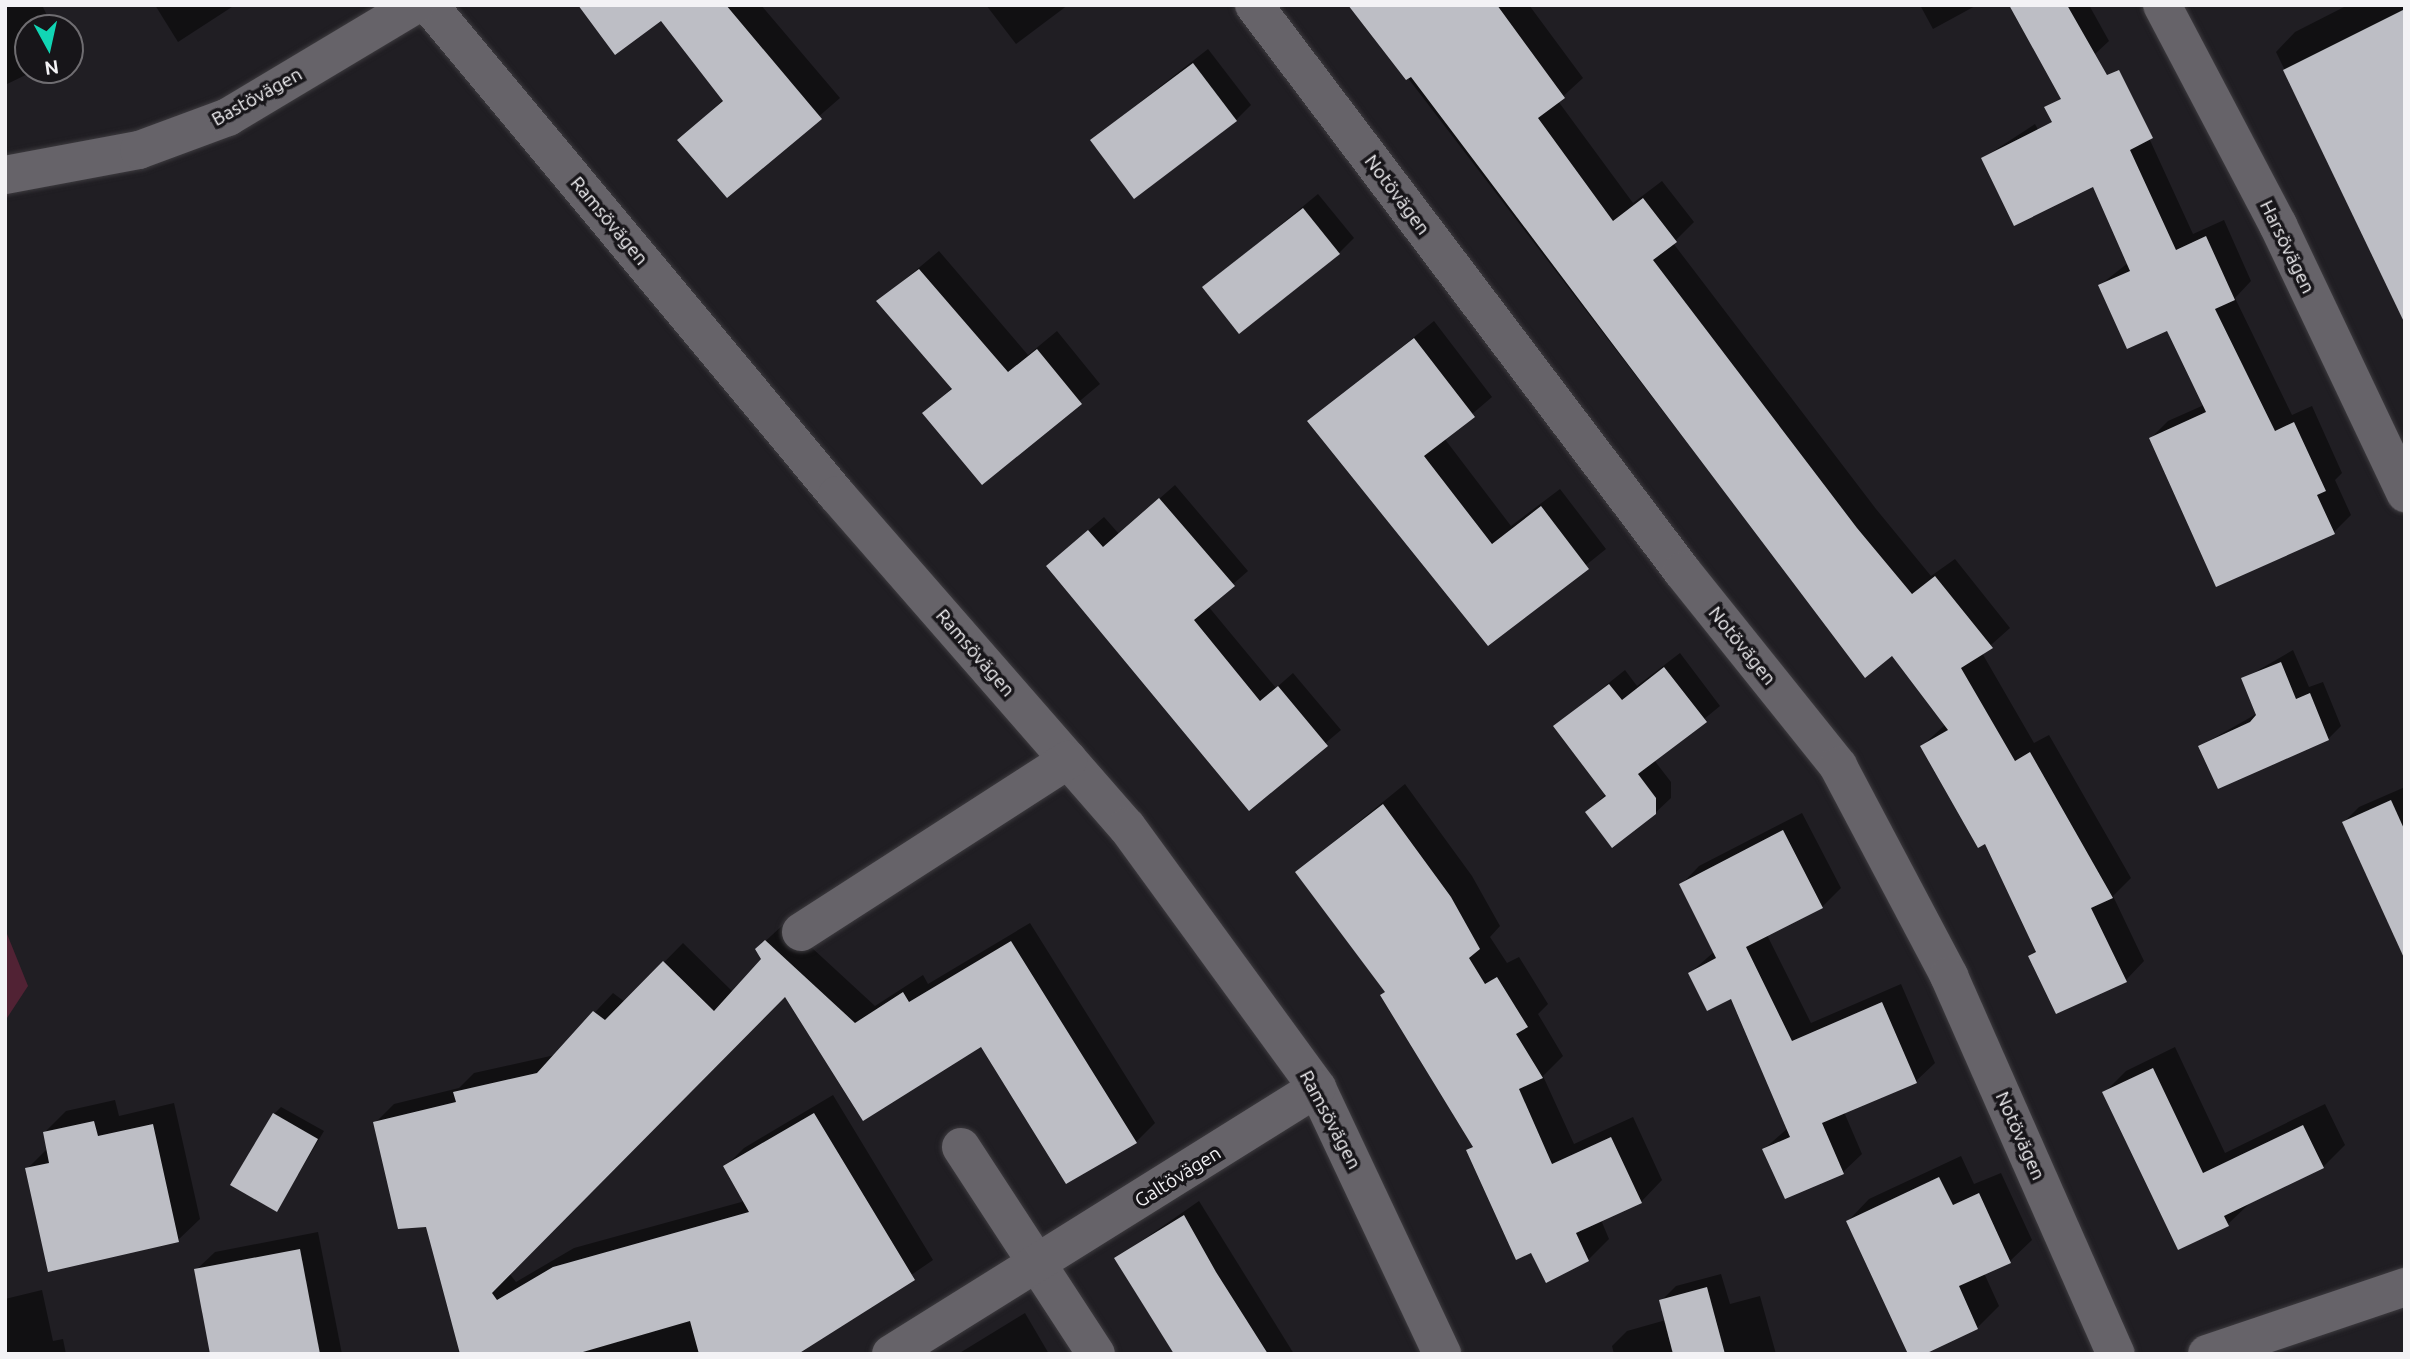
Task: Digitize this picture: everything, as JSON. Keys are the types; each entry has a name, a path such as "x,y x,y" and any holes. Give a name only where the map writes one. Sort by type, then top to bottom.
{"street":[{"name":"Bastövägen","path":"5,175 139,150 228,117 415,5"},
{"name":"Ramsövägen","path":"429,5 837,495 1127,827 1317,1088 1443,1354"},
{"name":"Notövägen","path":"1254,5 1682,571 1838,766 1949,976 2116,1354"},
{"name":"Harsövägen","path":"2162,5 2278,225 2405,493"},
{"path":"801,932 1068,760"},
{"name":"Galtövägen","path":"891,1354 1038,1265 1317,1088"},
{"path":"961,1146 1096,1354"},
{"path":"2207,1354 2405,1287"}],"shaded area":[{"path":"5,929 28,986 5,1021"}],"building":[{"path":"578,5 726,5 822,119 727,198 677,140 723,101 661,21 615,55"},
{"path":"1348,5 1497,5 1565,98 1538,118 1613,221 1643,198 1677,242 1653,260 1857,528 1912,594 1935,576 1993,648 1961,668 2015,761 2030,752 2113,898 2091,908 2127,982 2056,1014 2028,956 2036,952 1985,844 1978,848 1920,746 1948,730 1892,656 1865,678 1411,77 1406,80"},
{"path":"2009,5 2067,5 2107,75 2119,70 2153,138 2130,150 2176,250 2206,236 2235,300 2215,309 2275,431 2294,422 2326,491 2317,495 2335,534 2216,587 2149,438 2206,412 2167,331 2127,349 2098,285 2130,271 2093,187 2014,226 1981,158 2052,122 2044,107 2061,99"},
{"path":"2405,9 2405,324 2283,70"},
{"path":"1193,63 1237,121 1134,199 1090,140"},
{"path":"1303,208 1340,254 1239,334 1202,287"},
{"path":"919,269 1008,372 1037,349 1082,404 982,485 922,413 952,389 876,301"},
{"path":"1414,338 1475,417 1424,456 1492,544 1541,506 1589,569 1488,646 1307,421"},
{"path":"1159,498 1235,586 1194,620 1260,701 1278,686 1328,746 1249,811 1046,566 1088,530 1103,547"},
{"path":"2281,662 2296,699 2310,693 2329,740 2218,789 2198,746 2250,722 2256,715 2241,678"},
{"path":"1664,667 1707,722 1638,774 1656,798 1656,814 1612,848 1585,812 1606,796 1553,726 1609,684 1622,700"},
{"path":"2391,800 2405,831 2405,960 2342,822"},
{"path":"1383,804 1451,897 1480,949 1469,958 1485,984 1497,977 1528,1027 1516,1034 1543,1078 1519,1089 1552,1164 1611,1137 1642,1203 1576,1233 1589,1261 1546,1283 1531,1253 1516,1260 1466,1150 1473,1147 1380,995 1385,992 1295,872"},
{"path":"1783,830 1823,908 1746,947 1792,1041 1882,1002 1917,1083 1822,1123 1844,1174 1785,1199 1762,1149 1790,1137 1731,999 1707,1011 1688,973 1716,958 1679,884"},
{"path":"765,940 855,1023 903,992 909,1002 1011,941 1137,1143 1066,1184 981,1047 863,1121 785,997 492,1293 497,1300 553,1267 749,1212 723,1166 814,1113 915,1280 798,1354 699,1354 690,1321 576,1354 460,1354 426,1227 398,1229 373,1122 456,1102 453,1092 537,1073 593,1011 605,1020 663,961 714,1011 761,959 755,949"},
{"path":"2153,1068 2203,1173 2303,1125 2324,1168 2224,1216 2229,1226 2178,1250 2102,1092"},
{"path":"273,1113 318,1139 277,1212 230,1185"},
{"path":"94,1121 98,1136 153,1124 179,1242 48,1272 25,1168 49,1163 43,1132"},
{"path":"1939,1177 1953,1205 1979,1193 2011,1263 1959,1286 1978,1329 1925,1354 1908,1354 1846,1221"},
{"path":"1184,1215 1268,1354 1174,1354 1114,1258"},
{"path":"300,1249 320,1354 210,1354 194,1269"},
{"path":"1707,1287 1725,1354 1673,1354 1659,1300"}]}
